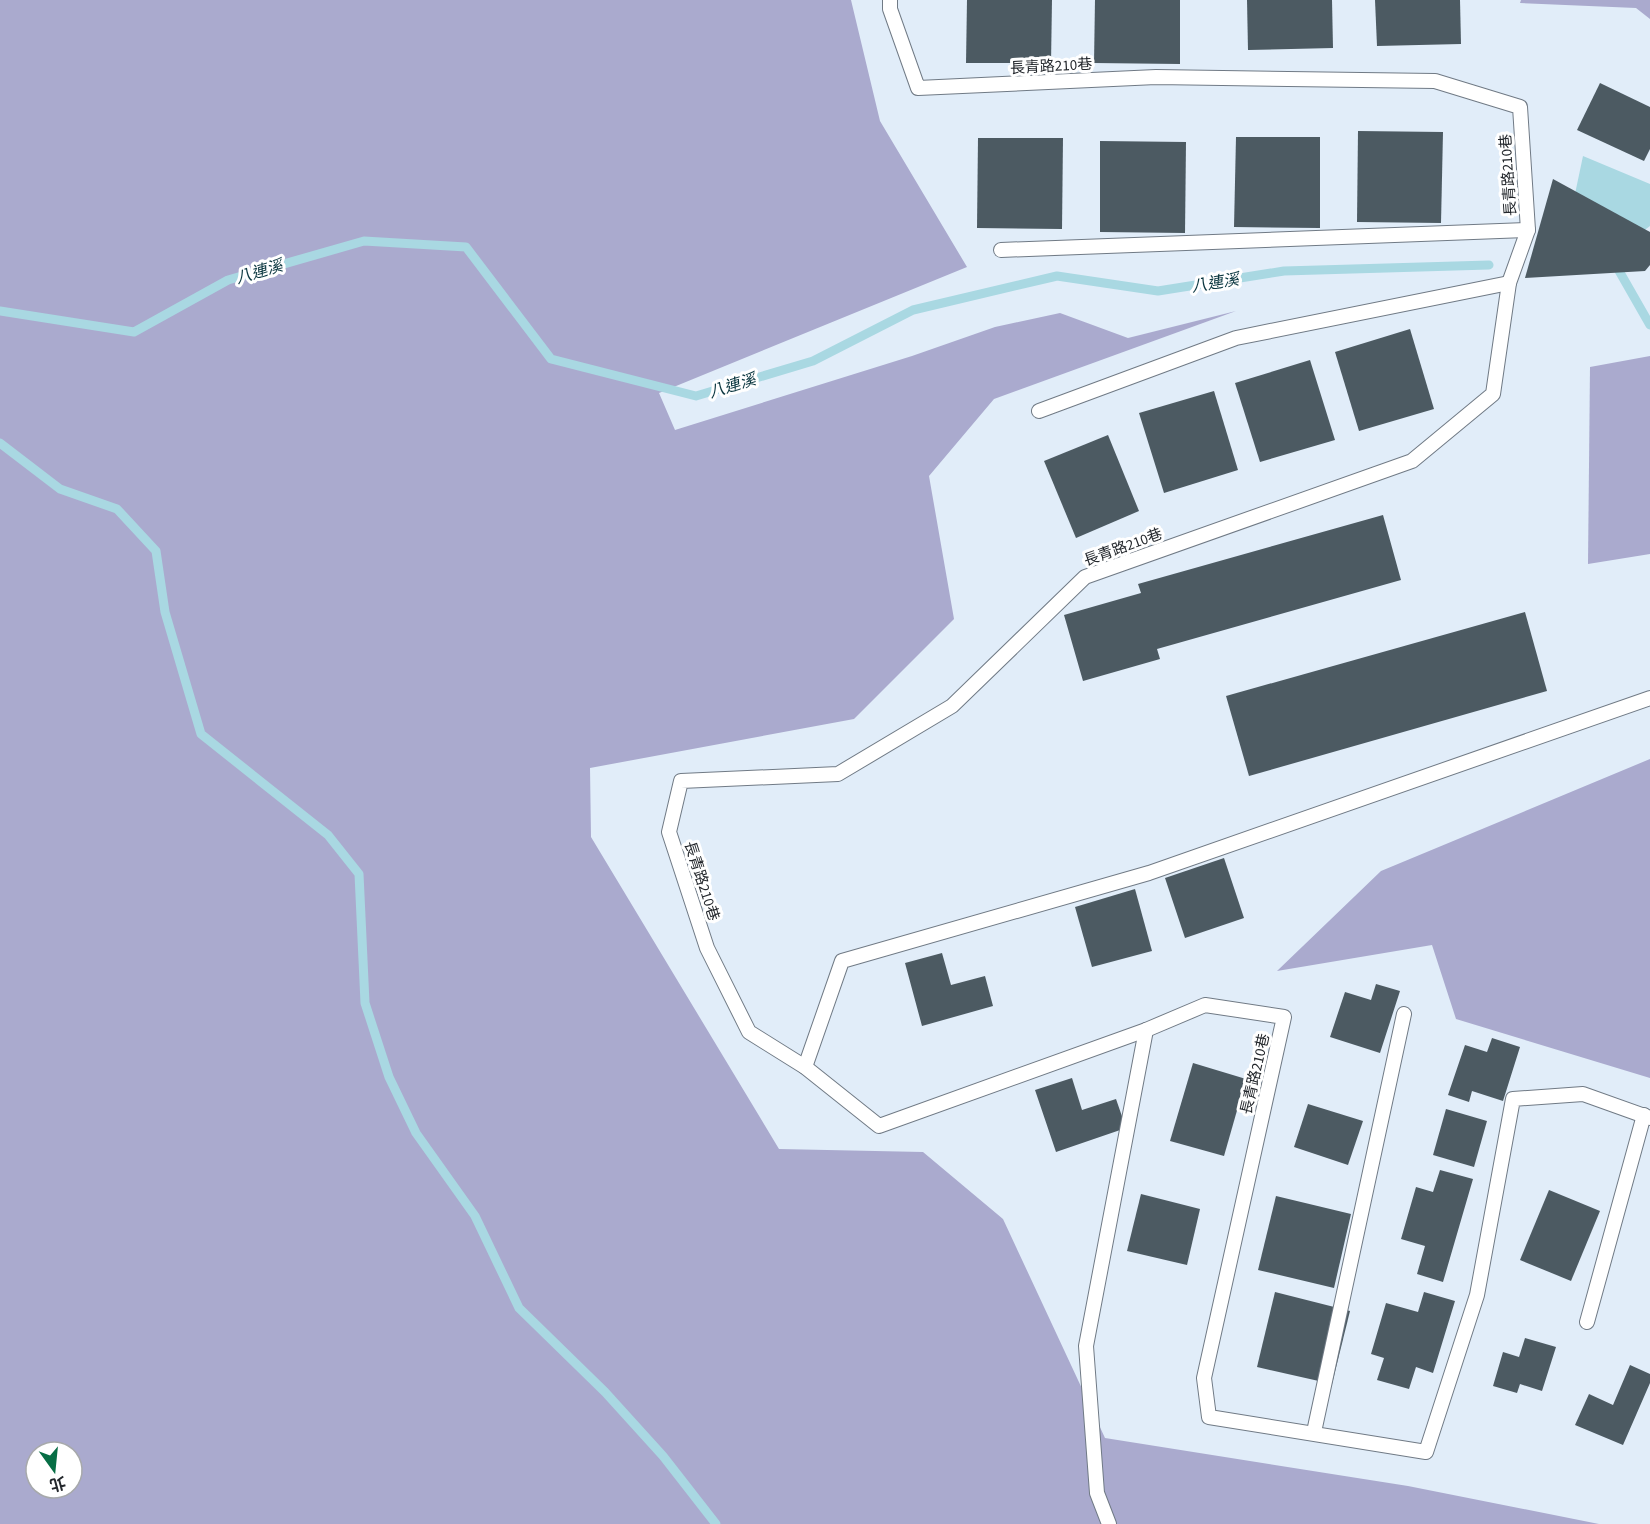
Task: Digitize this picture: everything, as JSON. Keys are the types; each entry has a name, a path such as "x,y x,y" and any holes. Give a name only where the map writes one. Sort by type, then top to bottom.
{"lane":[{"name":"長青路210巷","path":"890,0 890,9 918,88 1156,77 1435,81 1520,107 1528,230 1509,283 1493,394 1412,461 1085,577 952,706 838,774 681,781 669,832 707,948 749,1032 805,1067 879,1126 1146,1030 1205,1005 1284,1017 1204,1378 1209,1417 1314,1432 1426,1452 1477,1295 1513,1100 1583,1094 1647,1116"},
{"path":"1001,250 1528,230"},
{"path":"1039,411 1236,338 1509,283"},
{"path":"805,1067 842,961 1149,873 1650,698"},
{"path":"1314,1432 1404,1014"},
{"path":"1109,1524 1097,1493 1086,1346 1146,1030"},
{"path":"1587,1322 1647,1116"}],"shaded area":[{"path":"0,0 851,0 880,121 967,267 659,393 675,430 912,356 995,327 1060,313 1128,338 1236,311 994,399 929,476 954,619 854,719 590,768 591,837 779,1149 923,1152 1003,1219 1105,1438 1408,1486 1599,1524 0,1524"},
{"path":"1521,0 1650,0 1650,19 1636,8 1520,3"},
{"path":"1583,156 1650,184 1650,226 1642,232 1626,227 1619,215 1603,233 1568,227"},
{"path":"1650,356 1650,554 1588,564 1590,367"},
{"path":"1650,759 1650,1078 1456,1019 1432,945 1277,971 1381,871"}],"building":[{"path":"967,0 1052,0 1051,63 966,63"},
{"path":"1095,0 1180,0 1180,64 1094,63"},
{"path":"1247,0 1332,0 1333,48 1248,50"},
{"path":"1375,0 1460,0 1461,44 1377,46"},
{"path":"1600,83 1650,107 1650,149 1644,161 1577,130"},
{"path":"1358,131 1443,132 1441,223 1357,222"},
{"path":"1236,137 1320,137 1320,228 1234,227"},
{"path":"978,138 1063,138 1062,229 977,228"},
{"path":"1100,141 1186,142 1185,233 1100,232"},
{"path":"1553,179 1650,232 1650,265 1645,271 1525,278"},
{"path":"1410,329 1434,409 1359,431 1335,352"},
{"path":"1310,360 1335,440 1260,462 1235,383"},
{"path":"1214,391 1238,470 1164,493 1139,413"},
{"path":"1108,435 1139,511 1076,538 1044,461"},
{"path":"1383,515 1401,580 1157,649 1160,659 1083,681 1064,615 1141,593 1138,584"},
{"path":"1525,612 1547,691 1249,776 1226,696"},
{"path":"1224,858 1244,918 1185,938 1165,878"},
{"path":"1135,889 1152,951 1092,967 1075,907"},
{"path":"942,953 951,985 985,976 993,1006 922,1026 905,963"},
{"path":"1376,984 1400,991 1380,1053 1330,1037 1345,992 1371,1000"},
{"path":"1492,1038 1520,1047 1503,1101 1472,1091 1469,1102 1448,1095 1465,1045 1487,1052"},
{"path":"1193,1063 1246,1079 1224,1156 1170,1141"},
{"path":"1072,1078 1082,1110 1116,1099 1126,1128 1056,1152 1035,1090"},
{"path":"1308,1104 1363,1121 1348,1165 1294,1147"},
{"path":"1446,1109 1487,1121 1474,1167 1433,1155"},
{"path":"1440,1170 1473,1179 1443,1282 1417,1274 1425,1246 1401,1239 1416,1187 1433,1192"},
{"path":"1549,1190 1600,1211 1571,1281 1520,1260"},
{"path":"1141,1194 1200,1209 1187,1265 1127,1251"},
{"path":"1276,1196 1351,1214 1334,1288 1258,1270"},
{"path":"1275,1292 1350,1311 1332,1384 1257,1367"},
{"path":"1424,1292 1455,1301 1433,1373 1416,1367 1409,1389 1377,1380 1384,1358 1371,1354 1386,1303 1418,1312"},
{"path":"1525,1338 1556,1347 1542,1391 1520,1384 1517,1393 1493,1386 1503,1352 1519,1357"},
{"path":"1630,1365 1650,1374 1650,1383 1623,1445 1575,1425 1589,1394 1613,1405"}],"waterway":[{"name":"八連溪","path":"0,311 134,332 228,280 364,241 466,247 551,359 696,396 813,361 913,310 1057,276 1158,291 1284,271 1489,265"},
{"name":"八連溪","path":"1614,262 1650,325"},
{"path":"0,443 60,489 117,509 156,551 165,612 201,734 328,835 359,874 365,1003 389,1077 416,1133 475,1216 519,1308 605,1392 663,1456 716,1524"}]}
